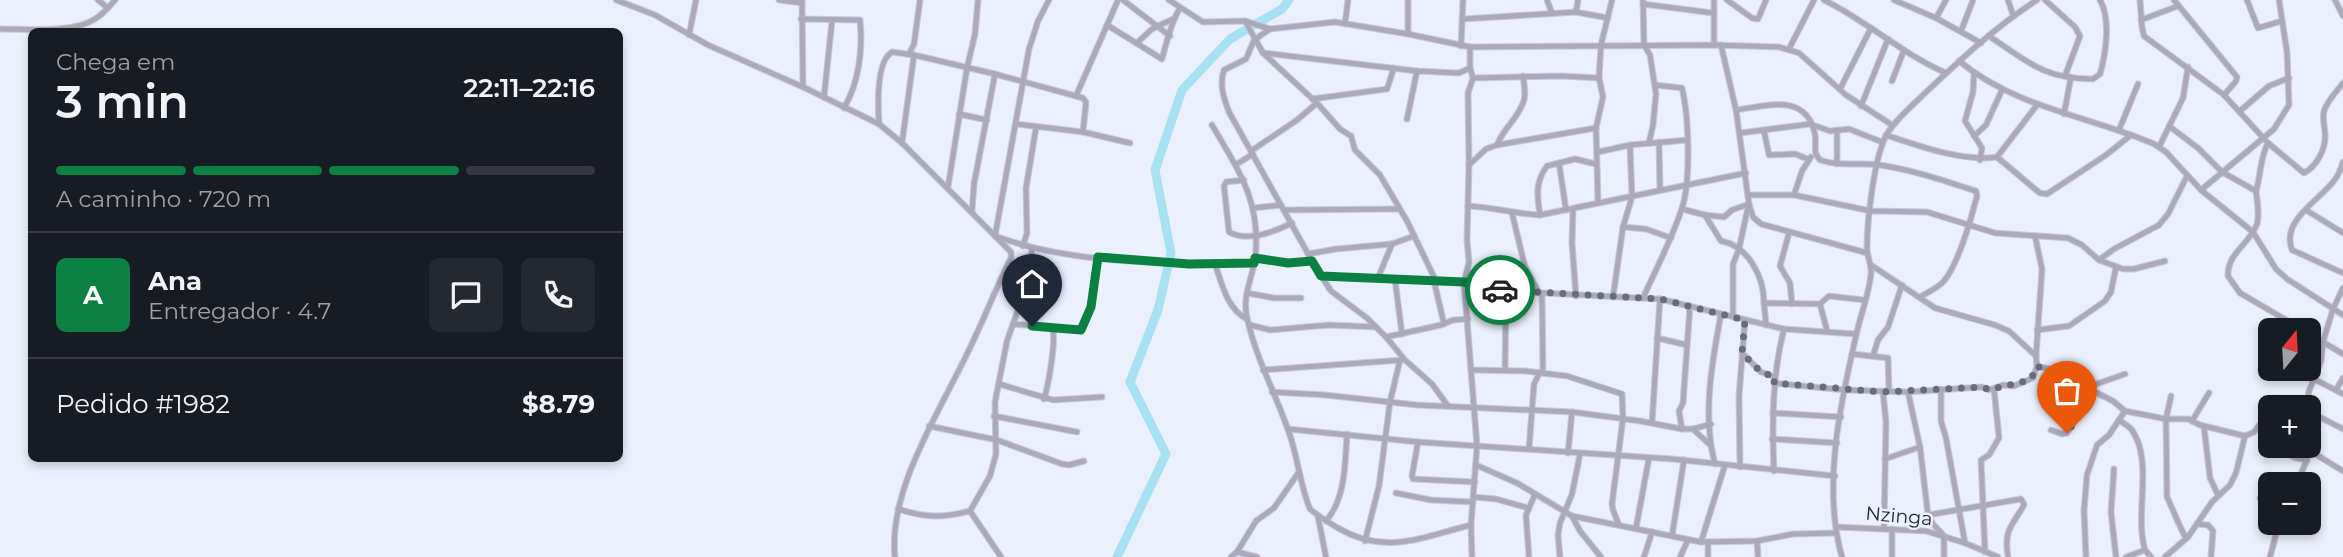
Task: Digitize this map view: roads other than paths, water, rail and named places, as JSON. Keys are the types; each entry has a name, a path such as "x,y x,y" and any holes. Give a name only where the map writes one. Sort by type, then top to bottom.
{"street":[{"path":"98,0 108,8"},
{"path":"65,28 93,20 115,0"},
{"path":"616,0 655,15 741,61 803,87 878,124 902,143 1011,252 1011,258 967,355 929,426 898,509 893,543 895,557"},
{"path":"689,35 696,0"},
{"path":"779,0 802,2 803,87"},
{"path":"902,143 920,0"},
{"path":"947,187 975,34 978,0"},
{"path":"995,236 1032,35 1049,0"},
{"path":"1076,96 1118,0"},
{"path":"1124,0 1170,36"},
{"path":"1169,0 1203,22 1245,21 1270,29 1325,22 1408,34 1470,47 1721,45 1789,49 1814,65 1861,106 1892,125"},
{"path":"1345,24 1348,0"},
{"path":"1408,0 1408,34"},
{"path":"1461,46 1463,0"},
{"path":"1547,0 1552,13"},
{"path":"1576,12 1578,0"},
{"path":"1598,203 1596,128 1603,97 1599,78 1601,46 1612,0"},
{"path":"1714,0 1714,45"},
{"path":"1727,0 1752,18 1758,19 1766,0"},
{"path":"1789,49 1814,0"},
{"path":"1824,0 1903,50 1946,73"},
{"path":"1894,0 1936,18 1981,43"},
{"path":"1936,18 1946,0"},
{"path":"1961,31 1973,0"},
{"path":"2008,0 2013,15"},
{"path":"1842,557 1836,530 1835,476 1838,443 1845,390 1869,285 1871,265 1867,253 1882,142 1892,125 1959,61 2013,15 2037,0"},
{"path":"2045,0 2076,27 2080,36 2068,77 2064,114"},
{"path":"1989,36 2040,70 2068,77 2093,79 2100,74 2106,20 2100,0"},
{"path":"2140,0 2144,36 2224,95 2266,141 2304,173 2318,161 2326,138 2323,115 2325,108 2343,82"},
{"path":"2174,0 2237,78 2224,95"},
{"path":"2247,0 2258,28 2282,21"},
{"path":"2201,190 2266,141 2280,123 2289,105 2289,78 2279,0"},
{"path":"2335,0 2343,16"},
{"path":"1649,143 1654,125 1655,85 1650,55 1644,45 1643,2 1713,13"},
{"path":"2141,20 2178,6"},
{"path":"1107,25 1162,60 1163,48 1170,36 1173,19 1180,8"},
{"path":"1464,19 1576,12 1608,18"},
{"path":"801,19 857,19 860,24 858,74 851,96 844,107"},
{"path":"1137,43 1148,32 1173,19"},
{"path":"824,97 832,21"},
{"path":"1245,21 1263,53 1350,136 1353,147 1380,175 1435,281 1444,324"},
{"path":"1840,89 1871,28"},
{"path":"0,29 28,29"},
{"path":"1270,29 1254,40 1246,60 1228,66 1222,76 1224,98 1229,112 1331,291 1376,327 1402,360 1432,384 1448,406"},
{"path":"1861,106 1888,39"},
{"path":"914,44 925,58"},
{"path":"1721,45 1736,110 1749,195 1733,268 1733,317"},
{"path":"1470,47 1469,68 1473,78 1468,93 1469,262 1464,282 1477,446 1471,525 1472,557"},
{"path":"1892,81 1903,50"},
{"path":"878,124 883,61 892,52 995,74 1086,100 1083,132"},
{"path":"1263,53 1417,71 1459,73 1469,68"},
{"path":"1959,61 2002,90 2037,105 2131,135 2159,148 2201,190 2253,232 2276,270 2343,315"},
{"path":"2159,148 2183,98 2188,67"},
{"path":"1237,164 1297,120 1314,101 1387,89 1394,68"},
{"path":"1407,119 1417,71"},
{"path":"1974,73 1973,92 1965,121 1982,148 1980,160"},
{"path":"972,211 974,184 995,74"},
{"path":"1497,145 1502,132 1516,118 1525,99 1523,76"},
{"path":"1473,78 1599,78"},
{"path":"2240,111 2270,86 2289,78"},
{"path":"2119,131 2138,83"},
{"path":"1643,298 1671,238 1682,209 1687,184 1687,121 1682,88 1655,85"},
{"path":"1974,136 1990,118 2002,90"},
{"path":"1736,110 1783,103 1791,105 1811,124 1815,134 1815,153 1820,160 1837,164 1877,164 1907,170 1976,191 1969,225 1945,279 1920,297"},
{"path":"1886,135 1980,160 1997,157 2037,105"},
{"path":"959,114 987,120"},
{"path":"1016,124 1083,132 1130,143"},
{"path":"1740,133 1811,124 1837,132 1849,129 1882,142"},
{"path":"1212,125 1237,164 1253,208 1256,235 1247,293 1248,322 1262,370 1288,429 1308,505 1318,517 1364,541 1389,544 1471,525"},
{"path":"2169,126 2198,148 2222,172 2256,191"},
{"path":"1023,246 1027,238 1026,188 1036,128"},
{"path":"1469,165 1483,151 1497,145 1596,128"},
{"path":"1764,131 1769,155 1789,153 1808,159"},
{"path":"1837,132 1837,164"},
{"path":"1997,157 2040,193 2047,194 2131,135"},
{"path":"1598,152 1630,145 1687,140"},
{"path":"2266,141 2262,154 2262,172 2256,191 2258,214 2253,232 2229,261 2228,276 2240,293 2282,318"},
{"path":"1659,142 1660,190"},
{"path":"1613,297 1623,227 1632,197 1630,145"},
{"path":"1794,195 1808,159 1815,153"},
{"path":"1540,215 1536,190 1539,178 1547,166 1579,159 1596,164"},
{"path":"2343,162 2333,182 2291,229 2291,248 2343,273"},
{"path":"1559,163 1569,209 1576,296"},
{"path":"1468,206 1489,206 1512,213 1540,215 1746,173"},
{"path":"2099,260 2158,225 2168,214 2187,176"},
{"path":"1244,180 1228,182 1224,186 1228,229 1232,234 1256,235 1292,223"},
{"path":"1749,195 1794,195 1871,211 1927,212 2002,234 2062,237 2075,240 2099,260 2116,267 2134,269 2165,261"},
{"path":"1682,209 1724,217 1732,210 1749,204"},
{"path":"1749,204 1753,217 1760,224 1867,253"},
{"path":"1253,208 1399,209"},
{"path":"2306,210 2343,233"},
{"path":"1512,213 1525,267 1540,294 1541,372 1535,384 1529,449"},
{"path":"1705,215 1721,240 1739,249 1756,270 1763,289 1766,325"},
{"path":"1623,227 1646,229 1671,238"},
{"path":"1789,233 1780,269 1790,283 1791,304"},
{"path":"995,236 1056,254 1146,262 1215,264 1312,261"},
{"path":"1308,254 1349,247 1392,244 1414,236"},
{"path":"1742,353 1761,372 1774,380 1845,390 1908,392 1982,387 1990,390 2003,385 2014,386 2031,379 2037,366 2042,264 2035,236"},
{"path":"1378,278 1392,244"},
{"path":"898,509 926,517 970,511 990,476 997,440 995,402 1007,341 1028,285 1032,249"},
{"path":"1013,324 1053,331 1083,329 1091,307 1098,257"},
{"path":"1215,264 1227,298 1237,313 1248,322 1270,330 1329,325 1376,327"},
{"path":"1871,265 1941,310 2001,327 2017,337 2036,356"},
{"path":"2037,330 2069,326 2105,301 2111,292 2116,267"},
{"path":"1321,276 1464,282 1506,291 1540,294 1660,299 1784,329 1856,334"},
{"path":"1395,280 1402,334"},
{"path":"1873,356 1878,340 1888,327 1902,285"},
{"path":"2321,361 2323,342 2343,288"},
{"path":"1505,370 1506,291"},
{"path":"1247,293 1274,298 1301,298"},
{"path":"1764,303 1820,304 1829,296 1864,300"},
{"path":"1652,423 1660,299"},
{"path":"1820,304 1827,331"},
{"path":"1682,429 1679,411 1683,403 1690,306"},
{"path":"1715,464 1710,445 1709,399 1721,314"},
{"path":"1386,337 1468,319"},
{"path":"1740,467 1745,320"},
{"path":"1773,471 1774,380 1784,329"},
{"path":"1044,399 1053,331"},
{"path":"1657,338 1687,345"},
{"path":"2323,342 2343,354"},
{"path":"1852,355 1889,359 1884,528"},
{"path":"1262,370 1402,360"},
{"path":"1364,541 1379,486 1390,402 1402,360"},
{"path":"2037,366 2113,401 2125,411 2166,419 2183,418 2245,436 2258,427"},
{"path":"1471,370 1541,372 1567,376 1623,396 1613,510 1605,523"},
{"path":"2085,388 2124,374"},
{"path":"2336,390 2343,378"},
{"path":"2320,382 2343,394"},
{"path":"999,384 1044,399 1102,397"},
{"path":"1941,389 1941,421 1965,543"},
{"path":"1985,552 1981,460 1989,455 2000,435 1994,389"},
{"path":"1047,391 1053,400"},
{"path":"2051,430 2067,433 2093,391"},
{"path":"1272,392 1448,406 1572,412 1682,429 1711,425"},
{"path":"1908,392 1920,447 1928,515 1944,536 1944,557"},
{"path":"2192,421 2209,393"},
{"path":"2171,396 2166,419 2167,497 2184,535 2188,537"},
{"path":"2086,557 2084,510 2087,475 2097,445 2109,435 2125,411"},
{"path":"1568,453 1572,412"},
{"path":"1773,413 1841,417"},
{"path":"994,416 1077,432"},
{"path":"2321,417 2343,429"},
{"path":"2119,420 2133,431 2141,456 2141,519 2146,550 2151,557"},
{"path":"929,426 997,440 1062,464 1084,461"},
{"path":"2204,426 2210,478 2218,495"},
{"path":"1288,429 1418,442 1684,460 1835,476"},
{"path":"1693,429 1710,445"},
{"path":"1326,521 1335,510 1341,490 1347,434"},
{"path":"2165,557 2188,537 2218,495 2230,485 2245,436"},
{"path":"1772,439 1838,443"},
{"path":"1418,442 1412,478 1475,482"},
{"path":"1885,459 1920,447"},
{"path":"1560,557 1560,523 1572,494 1580,454"},
{"path":"2321,457 2340,469 2343,458"},
{"path":"1636,528 1649,458"},
{"path":"2297,458 2306,460 2301,472"},
{"path":"1672,536 1684,460"},
{"name":"Nzinga","path":"1476,465 1517,483 1572,516 1688,540 1757,541 1793,534 1884,528 1920,530 1944,536 1998,557"},
{"path":"1708,557 1704,542 1725,465"},
{"path":"2114,469 2111,512 2116,557"},
{"path":"1257,557 1234,555 1256,521 1274,508 1299,471"},
{"path":"1396,493 1420,498 1504,501 1528,508"},
{"path":"1529,557 1526,522 1528,508 1535,494"},
{"path":"1928,515 2023,500 2024,507 2007,535 2008,557"},
{"path":"1613,510 1619,525"},
{"path":"970,511 1001,557"},
{"path":"1572,516 1598,556"},
{"path":"1318,517 1326,557"},
{"path":"2197,524 2208,525 2213,531 2211,557"},
{"path":"1892,529 1892,557"},
{"path":"1644,557 1652,532"},
{"path":"2270,557 2276,535"},
{"path":"1680,557 1688,540"},
{"path":"1757,541 1758,557"},
{"path":"2126,557 2146,550"}],"waterway":[{"path":"1117,557 1166,454 1130,382 1158,310 1171,253 1155,170 1182,90 1230,39 1282,9 1289,0"}]}
